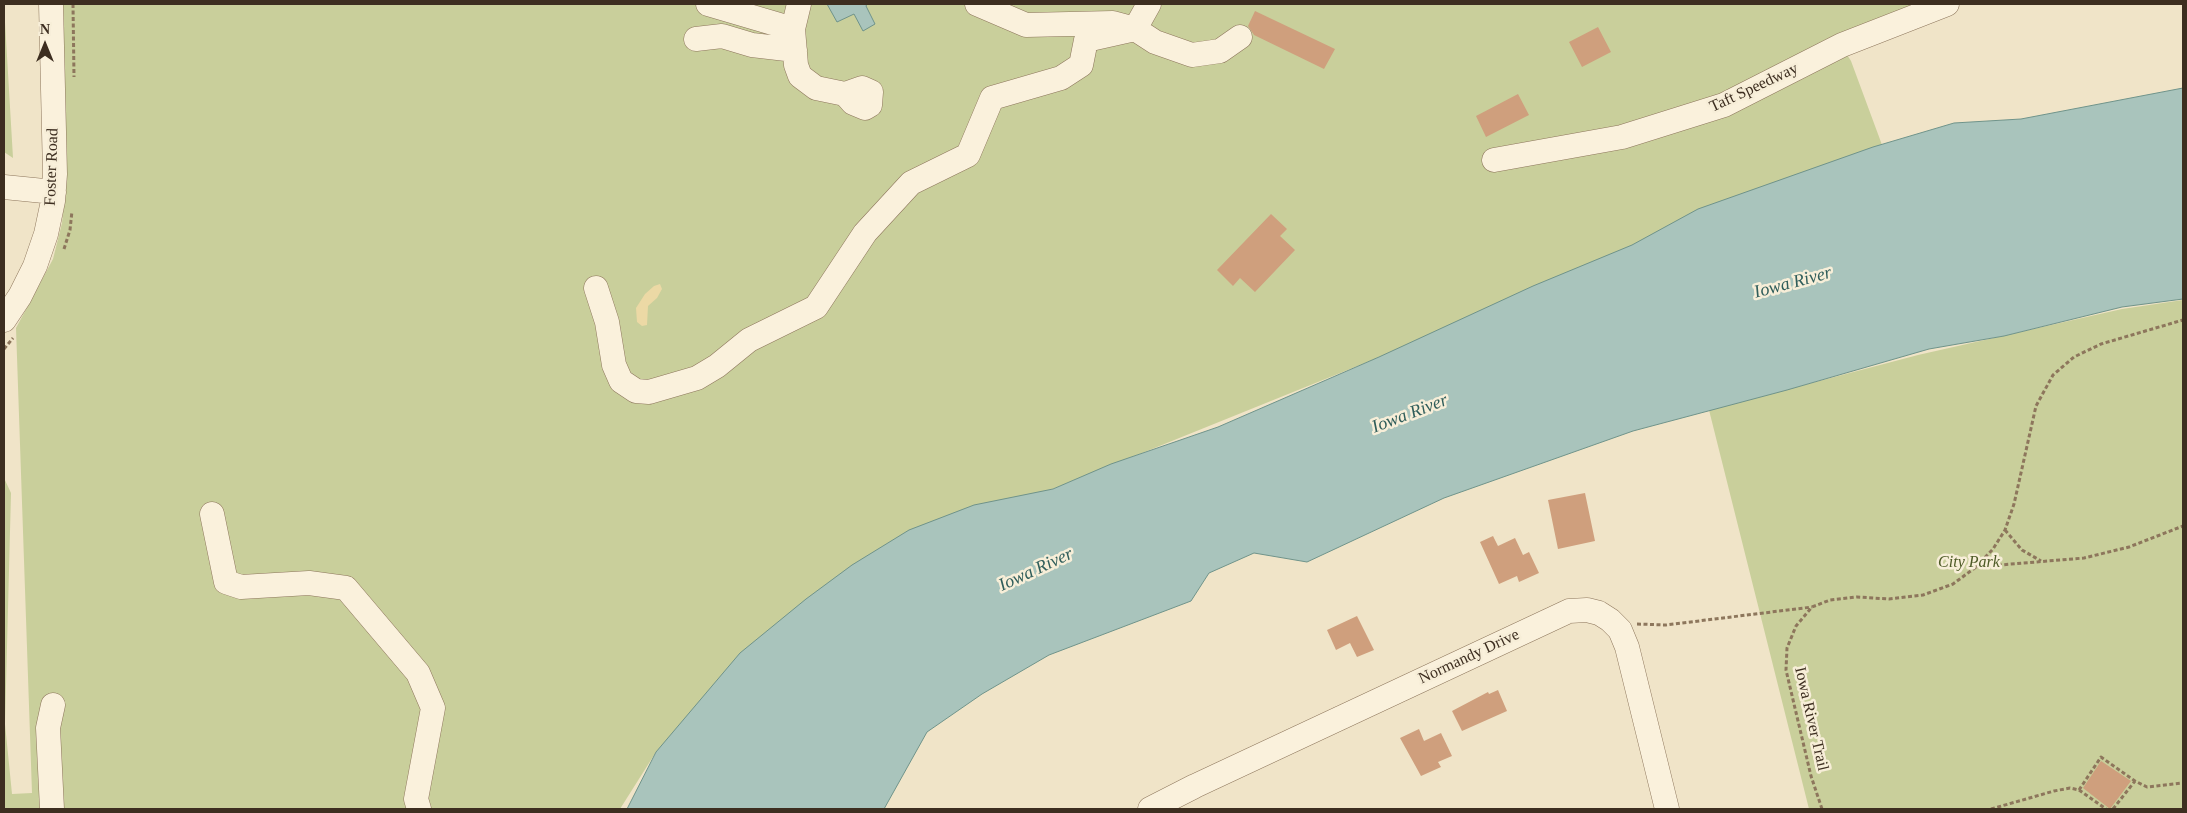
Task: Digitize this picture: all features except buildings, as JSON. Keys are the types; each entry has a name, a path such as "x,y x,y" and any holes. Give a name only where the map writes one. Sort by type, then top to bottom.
{"street":[{"name":"Foster Road","path":"4,320 20,296 35,266 46,234 54,192 50,4"},
{"path":"708,4 794,39"},
{"path":"799,4 794,39 796,65 800,76 816,88 846,94"},
{"path":"977,4 1026,25 1113,22 1135,29 1155,42 1192,55 1220,51 1240,37"},
{"path":"596,288 607,322 614,365 621,381 636,391 649,392 697,378 717,366 749,340 816,307 865,233 911,183 968,155 992,98 1061,78 1081,65 1086,40 1135,29 1149,4"},
{"name":"Taft Speedway","path":"1494,160 1622,137 1724,105 1842,45 1947,4"},
{"path":"696,39 722,36 752,45 794,39"},
{"path":"4,187 54,192"},
{"path":"212,514 226,582 241,587 309,583 346,588 418,673 432,708 416,799 419,809"},
{"name":"Normandy Drive","path":"1150,809 1195,786 1569,611 1587,610 1600,613 1610,620 1620,630 1627,647 1666,809"},
{"path":"52,809 48,728 53,705"}],"path":[{"name":"Iowa River Trail","path":"1822,809 1811,776 1786,670 1787,648 1796,626 1812,608 1830,600 1857,597 1890,599 1923,595 1953,584 1976,567 1993,549 2005,530 2014,504 2036,406 2053,375 2074,356 2101,344 2183,320"},
{"path":"1976,567 2093,556 2129,547 2183,526"},
{"path":"2005,530 2022,550 2042,562"},
{"path":"1636,624 1666,626 1812,608"},
{"path":"2079,790 2101,757 2134,782 2147,787 2183,783"},
{"path":"2113,809 2134,782"},
{"path":"1992,809 2054,791 2079,790 2106,809"}],"green space":[{"path":"63,4 1918,4 1836,37 1851,61 1885,153 1053,489 656,752 620,809 4,809 4,478 11,493 5,724 12,794 32,793 16,328 53,259 62,223 66,181"},
{"path":"4,5 13,158 4,152"},
{"name":"City Park","path":"2183,300 2183,809 1809,809 1709,410 1918,355 2122,309"}],"sand":[{"path":"660,284 662,289 657,298 648,306 647,325 642,326 637,322 636,308 645,294 654,286"}],"water":[{"path":"827,4 867,4 866,6 875,24 863,31 854,14 837,22"},
{"name":"Iowa River","path":"2183,88 2183,299 2122,307 2004,336 1929,349 1787,390 1633,431 1444,498 1307,562 1254,553 1209,573 1191,601 1049,655 982,694 927,732 884,809 627,809 656,752 740,653 806,599 852,565 909,530 974,505 1053,489 1111,464 1218,427 1379,357 1533,286 1632,245 1698,209 1873,147 1954,123 2021,119"}]}
